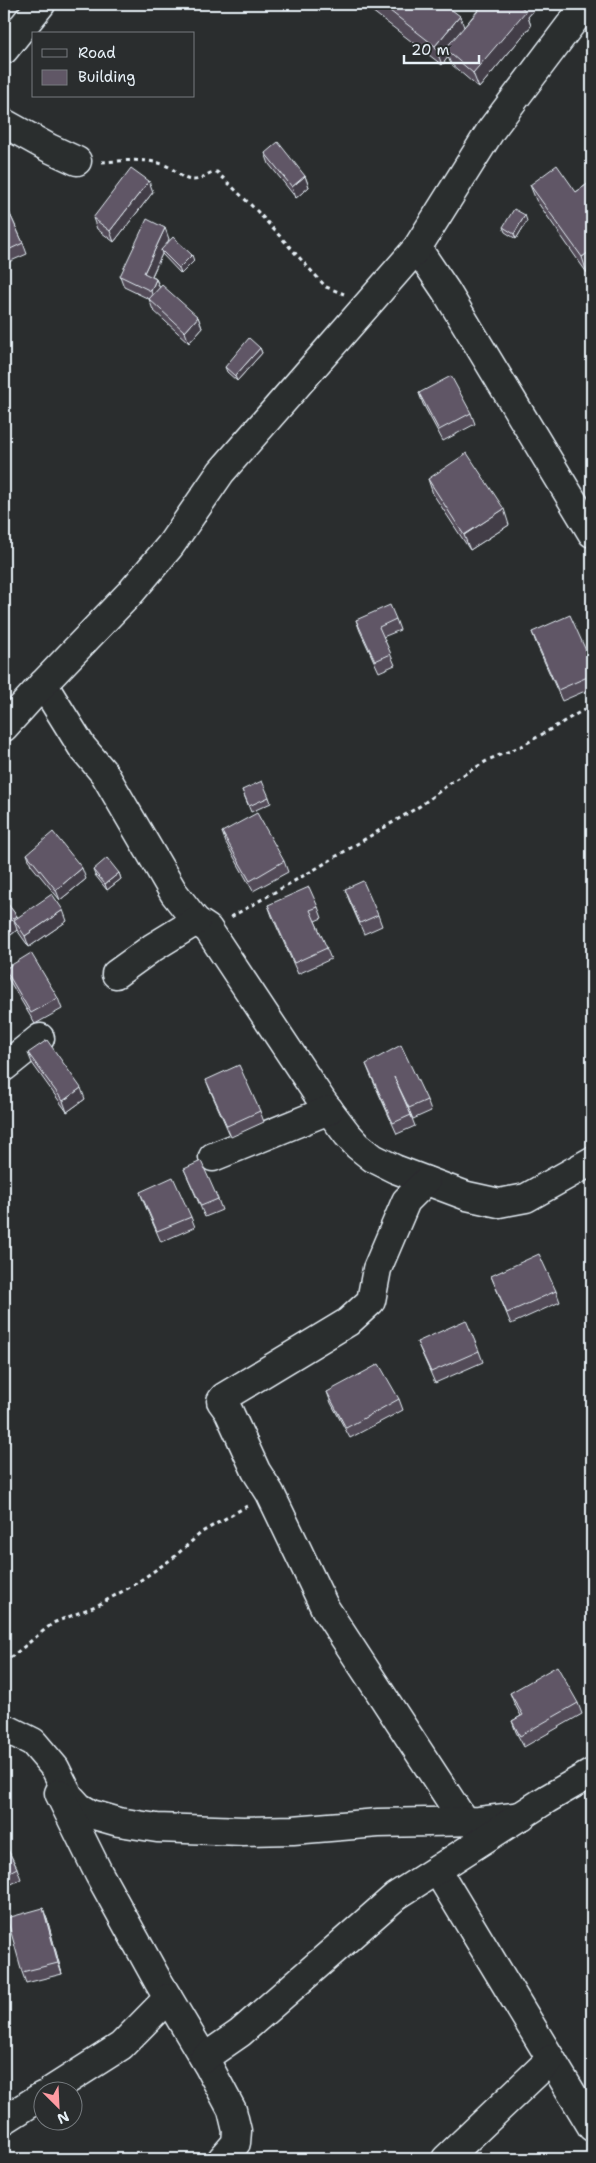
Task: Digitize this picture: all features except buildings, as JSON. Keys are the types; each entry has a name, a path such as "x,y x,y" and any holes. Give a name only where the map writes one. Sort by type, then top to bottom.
{"street":[{"path":"4,50 41,4"},
{"path":"4,727 132,591 170,546 221,472 416,248 491,130 586,4"},
{"path":"4,123 48,148 77,161"},
{"path":"416,248 446,292 592,533"},
{"path":"43,684 82,747 104,773 174,893 202,925 329,1110 358,1146 373,1158 426,1181 467,1196 500,1203 526,1198 592,1160"},
{"path":"116,974 152,948 202,925"},
{"path":"4,1067 40,1038"},
{"path":"213,1157 329,1110"},
{"path":"426,1181 406,1201 377,1269 374,1295 366,1308 348,1322 224,1396 222,1401 256,1471 270,1493 325,1608 464,1821"},
{"path":"4,1730 9,1730 33,1742 55,1768 69,1796 79,1807 91,1814 119,1822 157,1828 243,1831 293,1830 378,1823 464,1821 522,1816"},
{"path":"33,1742 99,1874 232,2110 237,2131 236,2143 222,2159"},
{"path":"204,2058 240,2033 396,1896 592,1773"},
{"path":"437,1870 592,2127"},
{"path":"68,2080 121,2046 168,1998"},
{"path":"446,2159 551,2059"},
{"path":"4,2120 32,2102"}],"path":[{"path":"77,161 154,162 169,167 182,178 195,180 211,171 217,172 257,211 326,287 368,302"},
{"path":"202,925 317,868 420,806 453,781 490,758 522,746 592,705"},
{"path":"4,1663 53,1623 98,1605 132,1586 173,1558 202,1532 270,1493"}]}
